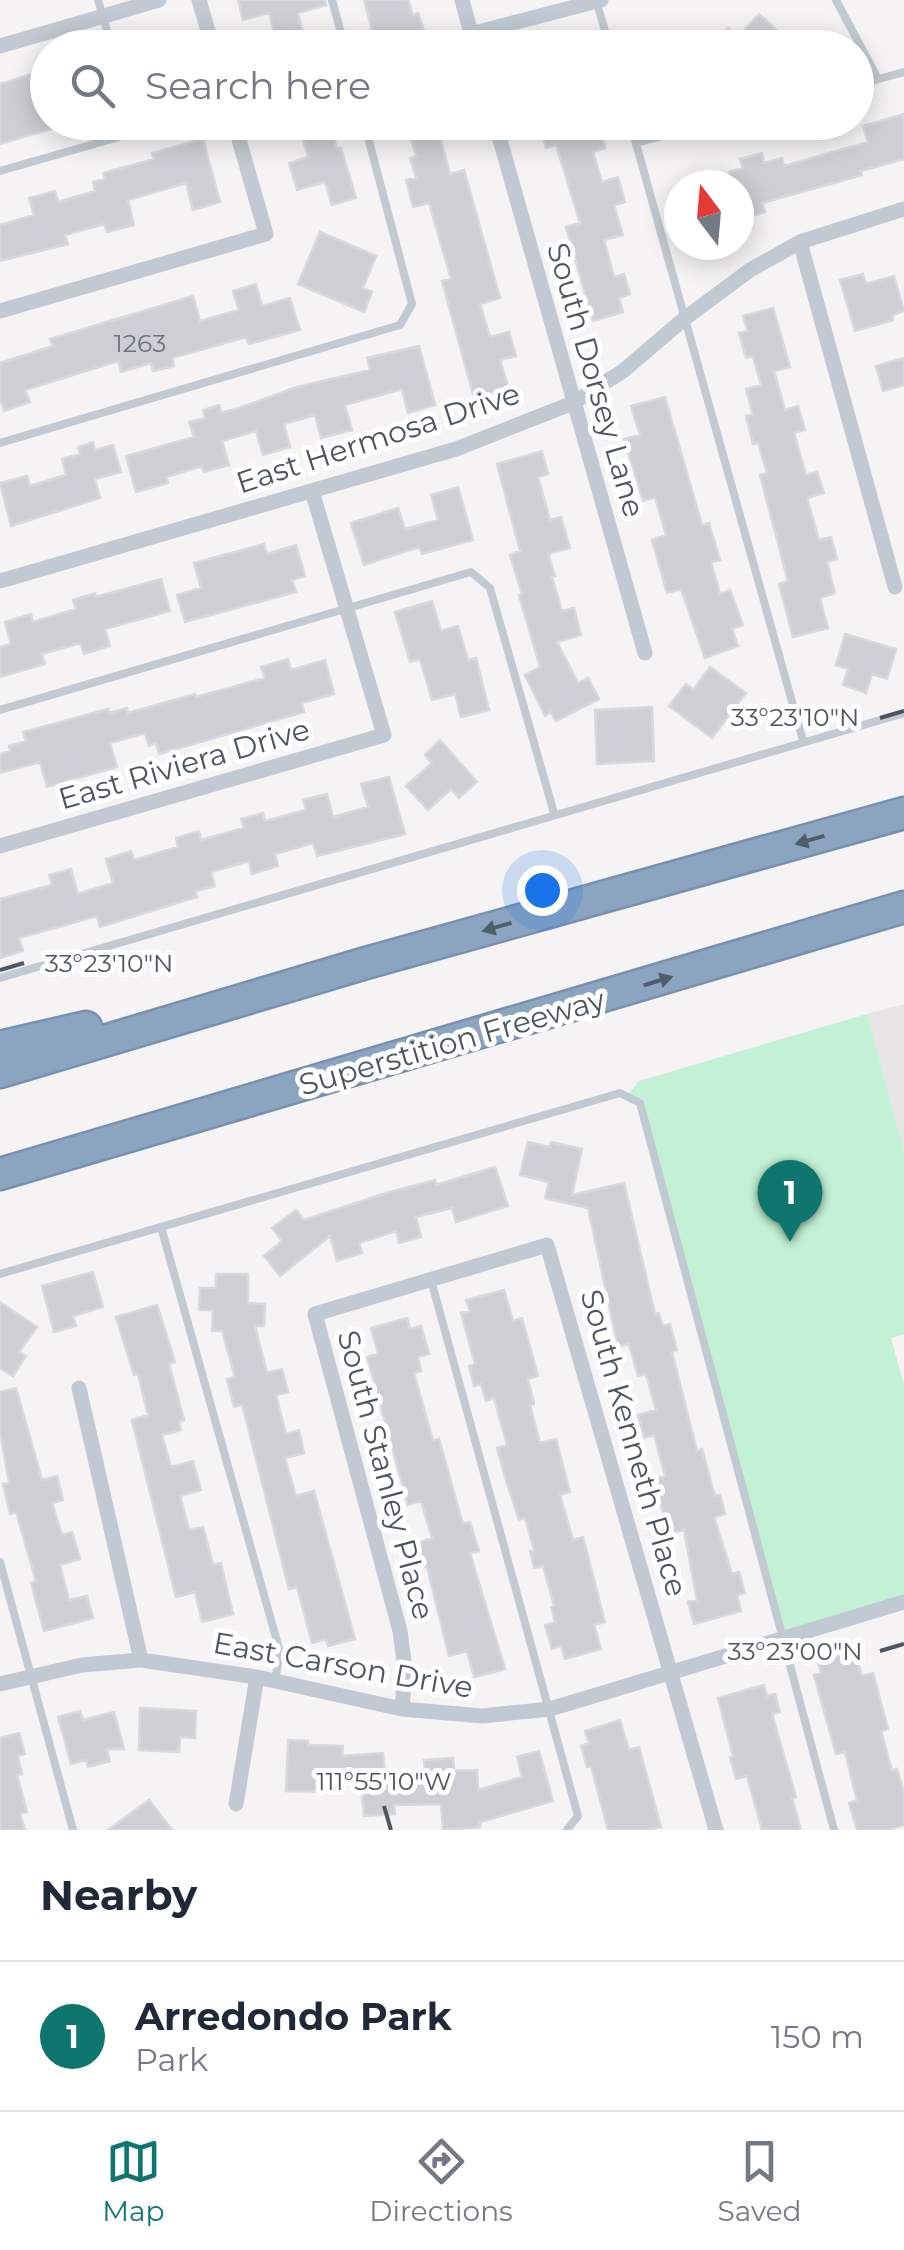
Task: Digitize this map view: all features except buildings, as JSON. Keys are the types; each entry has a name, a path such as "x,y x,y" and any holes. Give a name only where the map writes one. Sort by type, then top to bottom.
{"highway":[{"path":"0,1072 366,963 904,814"},
{"name":"Superstition Freeway","path":"0,1174 904,907"},
{"path":"0,1047 366,963"},
{"path":"0,1195 396,1059"}],"street":[{"path":"43,30 101,8 159,0"},
{"path":"199,0 207,30"},
{"path":"462,0 470,30"},
{"path":"507,30 598,0"},
{"path":"0,46 30,35"},
{"path":"0,310 266,234 239,140"},
{"name":"South Dorsey Lane","path":"500,140 645,653"},
{"name":"East Hermosa Drive","path":"0,581 456,449 573,404 623,371 750,270 800,242 904,210"},
{"path":"800,242 895,588"},
{"path":"312,491 346,608"},
{"name":"East Riviera Drive","path":"0,846 384,735 346,608"},
{"name":"South Kenneth Place","path":"431,1280 548,1245 716,1830"},
{"name":"South Stanley Place","path":"402,1709 405,1669 400,1631 316,1314 431,1280"},
{"path":"79,1388 141,1660"},
{"name":"East Carson Drive","path":"0,1684 82,1665 141,1660 257,1677 402,1709 482,1716 550,1709 904,1602"},
{"path":"236,1804 257,1677"}],"lane":[{"path":"332,0 340,30"},
{"path":"598,0 606,30"},
{"path":"836,0 852,30"},
{"path":"874,71 878,79"},
{"path":"874,80 904,72"},
{"path":"0,172 106,140"},
{"path":"0,442 400,325 412,304 369,140"},
{"path":"635,140 803,742"},
{"path":"636,144 650,140"},
{"path":"0,710 471,572 490,588 554,813"},
{"path":"0,978 904,712"},
{"path":"0,1274 620,1094 640,1104 834,1830"},
{"path":"161,1227 280,1652 275,1681"},
{"path":"431,1280 578,1816 567,1830"},
{"path":"0,1562 73,1830"}],"shaded area":[{"path":"904,1004 904,1151 867,1014"}],"green space":[{"path":"867,1014 904,1151 904,1334 891,1338 904,1385 904,1602 782,1638 640,1104 626,1097 639,1081"}],"place":[{"name":"Arredondo Park","path":"790,1242"}]}
